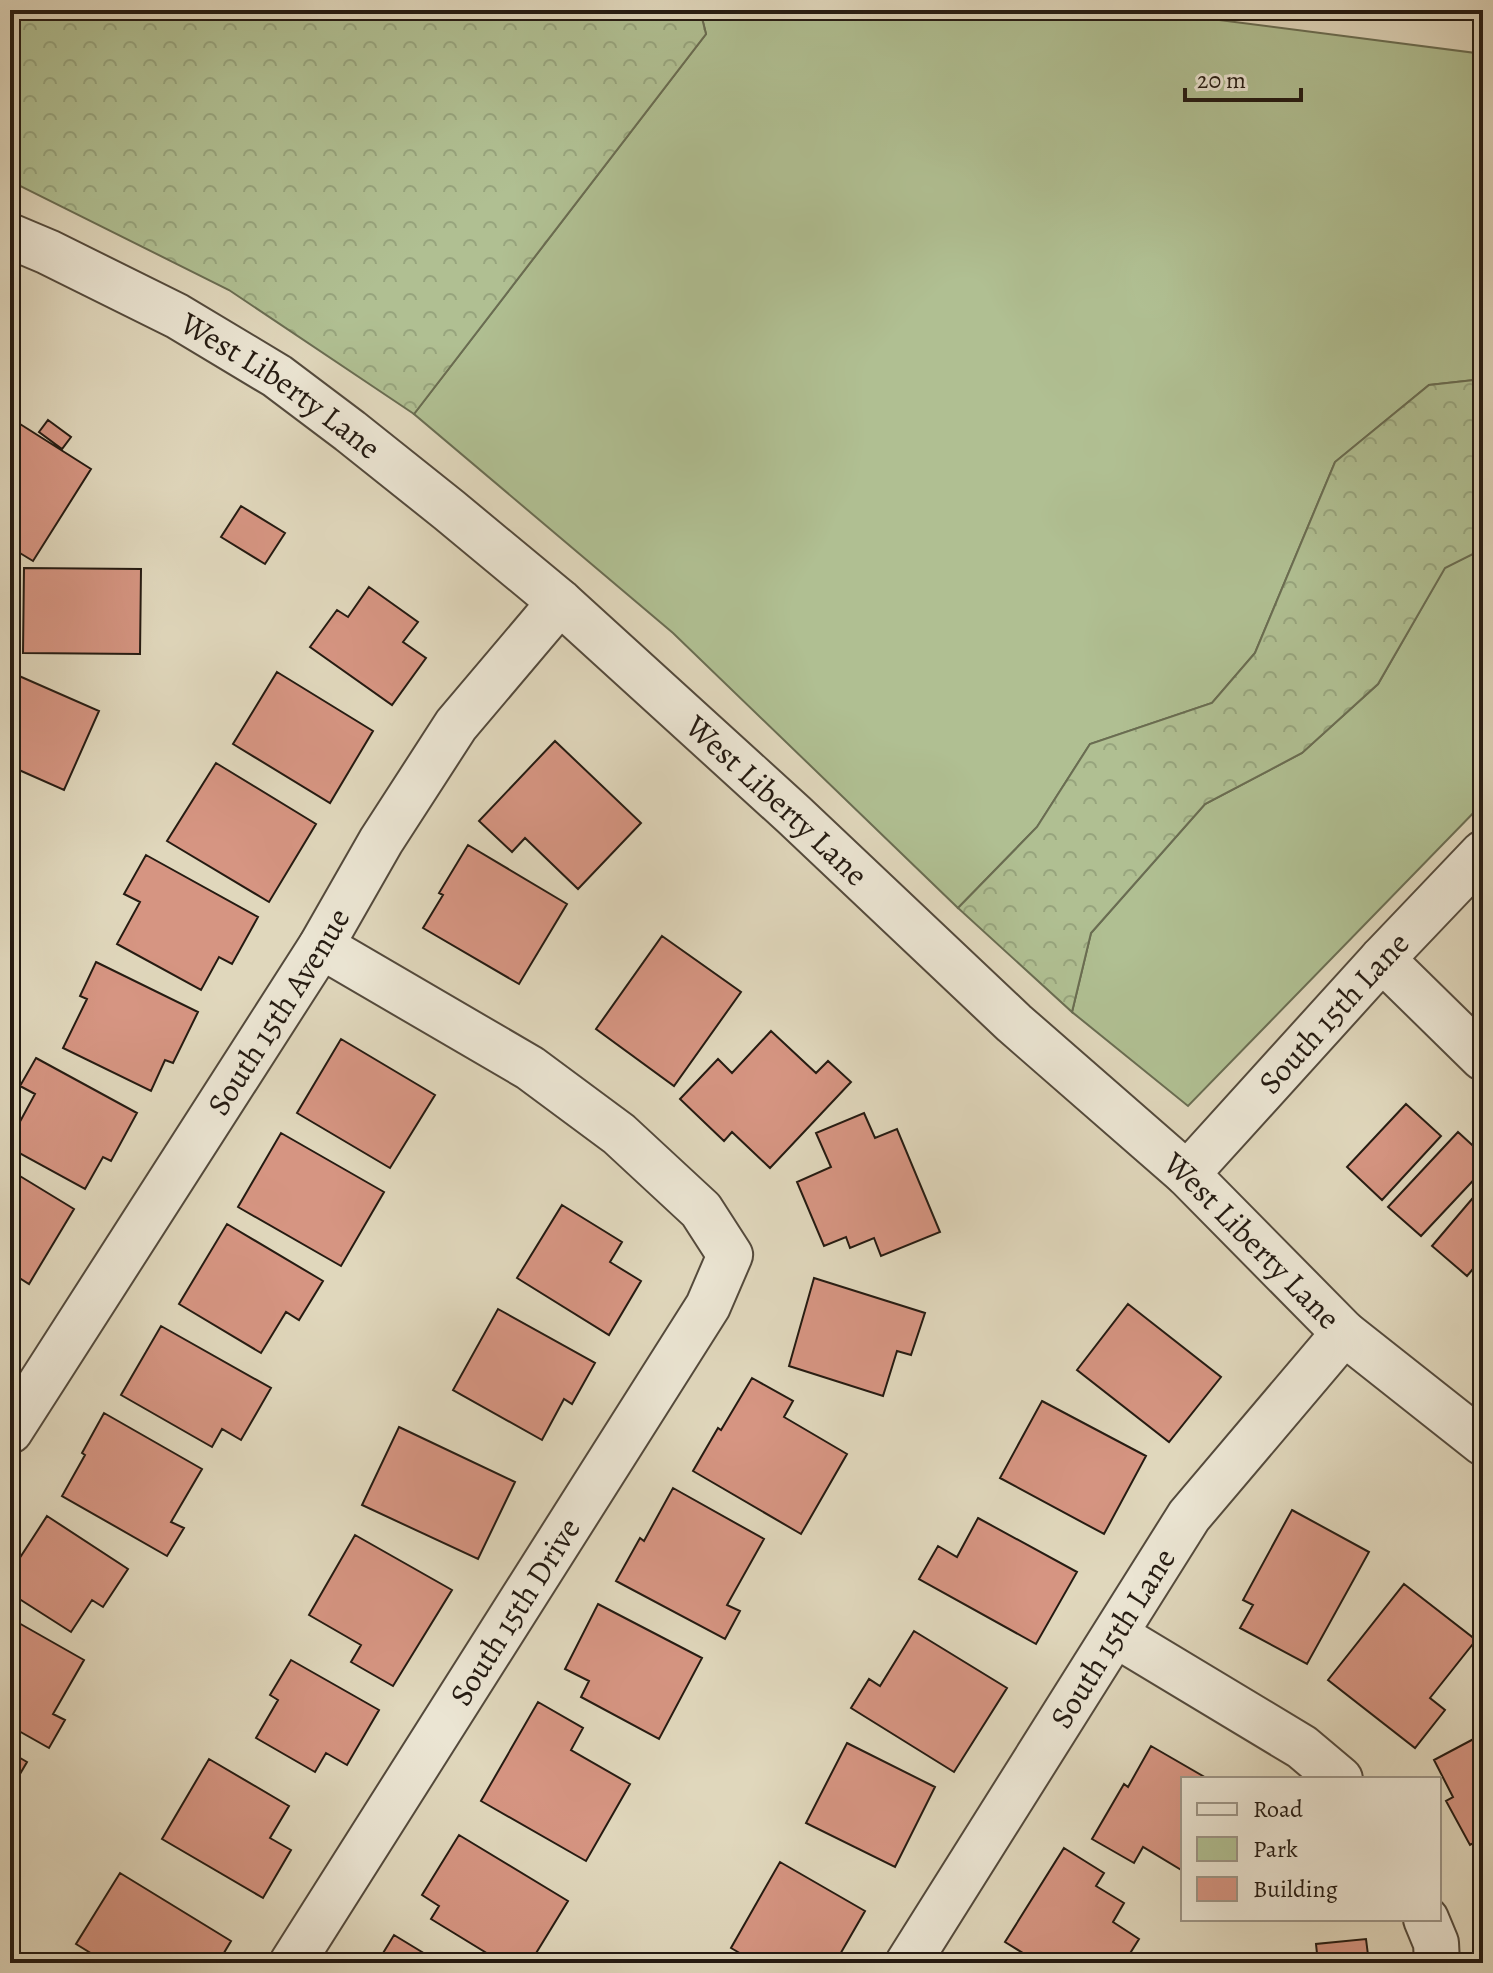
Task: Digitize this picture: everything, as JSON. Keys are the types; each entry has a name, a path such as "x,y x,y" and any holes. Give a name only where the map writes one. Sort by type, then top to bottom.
{"street":[{"name":"West Liberty Lane","path":"10,236 177,316 277,376 560,602 794,815 1014,1023 1187,1174 1344,1333 1483,1443"},
{"name":"South 15th Avenue","path":"10,1431 321,946 381,841 456,725 560,602"},
{"name":"South 15th Lane","path":"1187,1174 1483,853"},
{"name":"South 15th Drive","path":"292,1963 708,1306 730,1255 701,1210 619,1134 530,1068 321,946"},
{"path":"1382,959 1483,1058"},
{"name":"South 15th Lane","path":"908,1963 1189,1516 1344,1333"},
{"path":"1116,1635 1302,1747 1338,1777"},
{"path":"1427,1921 1436,1943 1437,1963"}],"green space":[{"path":"10,10 700,10 706,34 414,414 229,290 10,181"},
{"path":"700,10 1141,10 1483,54 1483,379 1429,385 1335,462 1255,653 1212,703 1090,744 1037,827 958,908 673,633 414,414 706,34"},
{"path":"1483,379 1483,549 1445,568 1378,684 1302,753 1205,804 1091,933 1072,1012 958,908 1037,827 1090,744 1212,703 1255,653 1335,462 1429,385"},
{"path":"1483,549 1483,803 1188,1106 1072,1012 1091,933 1205,804 1302,753 1378,684 1445,567"}],"building":[{"path":"48,420 71,437 62,449 39,432"},
{"path":"20,424 91,469 33,561 10,547 10,440"},
{"path":"241,506 285,533 265,564 221,537"},
{"path":"24,568 141,569 140,654 23,653"},
{"path":"369,587 418,622 403,642 426,658 392,705 310,647 337,610 348,617"},
{"path":"10,672 99,711 64,790 10,766"},
{"path":"277,672 373,731 330,803 233,744"},
{"path":"555,741 641,823 578,889 525,838 512,852 479,821"},
{"path":"216,763 316,824 269,902 167,841"},
{"path":"468,845 567,904 519,984 423,928 443,895 439,893"},
{"path":"146,855 258,917 232,964 219,957 201,990 117,944 140,902 124,894"},
{"path":"662,936 741,992 674,1086 596,1029"},
{"path":"96,962 198,1012 173,1063 165,1060 151,1091 63,1048 87,999 80,996"},
{"path":"771,1031 816,1073 828,1061 851,1082 770,1168 732,1132 724,1141 680,1099 718,1059 732,1073"},
{"path":"341,1039 435,1095 390,1168 297,1113"},
{"path":"36,1058 137,1113 111,1161 103,1157 85,1189 10,1148 10,1140 35,1094 20,1086"},
{"path":"1406,1104 1441,1136 1382,1200 1347,1167"},
{"path":"864,1113 875,1138 897,1129 940,1232 881,1256 874,1238 850,1248 846,1237 824,1246 797,1182 831,1167 816,1133"},
{"path":"1458,1132 1483,1155 1483,1170 1421,1236 1388,1207"},
{"path":"281,1133 384,1192 341,1266 238,1207"},
{"path":"10,1170 74,1209 29,1284 10,1272"},
{"path":"1483,1186 1483,1257 1467,1276 1432,1246"},
{"path":"562,1205 622,1242 610,1262 641,1281 609,1335 517,1278"},
{"path":"227,1224 323,1281 299,1320 286,1312 261,1353 179,1304"},
{"path":"814,1278 925,1313 911,1355 897,1351 883,1396 789,1366"},
{"path":"1128,1304 1221,1377 1169,1442 1077,1370"},
{"path":"498,1309 595,1363 572,1404 564,1399 542,1440 453,1390"},
{"path":"161,1326 271,1388 241,1440 222,1429 212,1447 121,1395"},
{"path":"752,1378 793,1401 784,1417 847,1454 801,1534 693,1471"},
{"path":"1042,1401 1146,1456 1104,1534 1000,1478"},
{"path":"104,1413 202,1469 171,1522 184,1528 167,1556 62,1496"},
{"path":"399,1427 515,1482 478,1559 362,1505"},
{"path":"673,1488 764,1539 727,1605 740,1611 725,1639 616,1581 640,1538 644,1541"},
{"path":"1292,1510 1369,1552 1307,1664 1240,1628 1253,1605 1243,1600"},
{"path":"47,1516 128,1569 103,1607 92,1600 71,1632 10,1593 10,1573"},
{"path":"978,1518 1077,1572 1036,1644 919,1579 938,1546 957,1557"},
{"path":"355,1535 452,1590 393,1686 351,1662 361,1645 309,1615"},
{"path":"1404,1584 1476,1640 1430,1698 1445,1710 1415,1748 1328,1680"},
{"path":"598,1604 702,1658 659,1739 581,1697 589,1681 565,1669"},
{"path":"10,1618 84,1660 53,1714 65,1720 49,1748 10,1726"},
{"path":"914,1631 1007,1688 954,1772 851,1708 869,1679 880,1686"},
{"path":"291,1660 379,1710 347,1765 326,1753 315,1772 256,1738 278,1700 270,1695"},
{"path":"538,1702 583,1728 571,1750 630,1784 586,1861 481,1801"},
{"path":"1483,1734 1483,1838 1470,1845 1446,1801 1453,1797 1434,1760"},
{"path":"847,1743 935,1787 895,1867 806,1823"},
{"path":"1151,1746 1205,1777 1181,1777 1181,1870 1143,1847 1134,1863 1092,1839 1124,1784 1128,1787"},
{"path":"10,1752 27,1762 10,1791"},
{"path":"209,1759 289,1806 270,1838 291,1850 263,1898 162,1839"},
{"path":"459,1835 568,1901 530,1963 503,1963 431,1919 439,1906 422,1895"},
{"path":"1064,1848 1104,1873 1096,1886 1124,1903 1113,1922 1139,1939 1124,1963 1039,1963 1005,1942"},
{"path":"780,1862 865,1911 835,1963 757,1963 731,1948"},
{"path":"120,1873 231,1941 218,1963 107,1963 76,1944"},
{"path":"394,1935 440,1963 377,1963"},
{"path":"1366,1939 1369,1963 1318,1963 1316,1944"}]}
